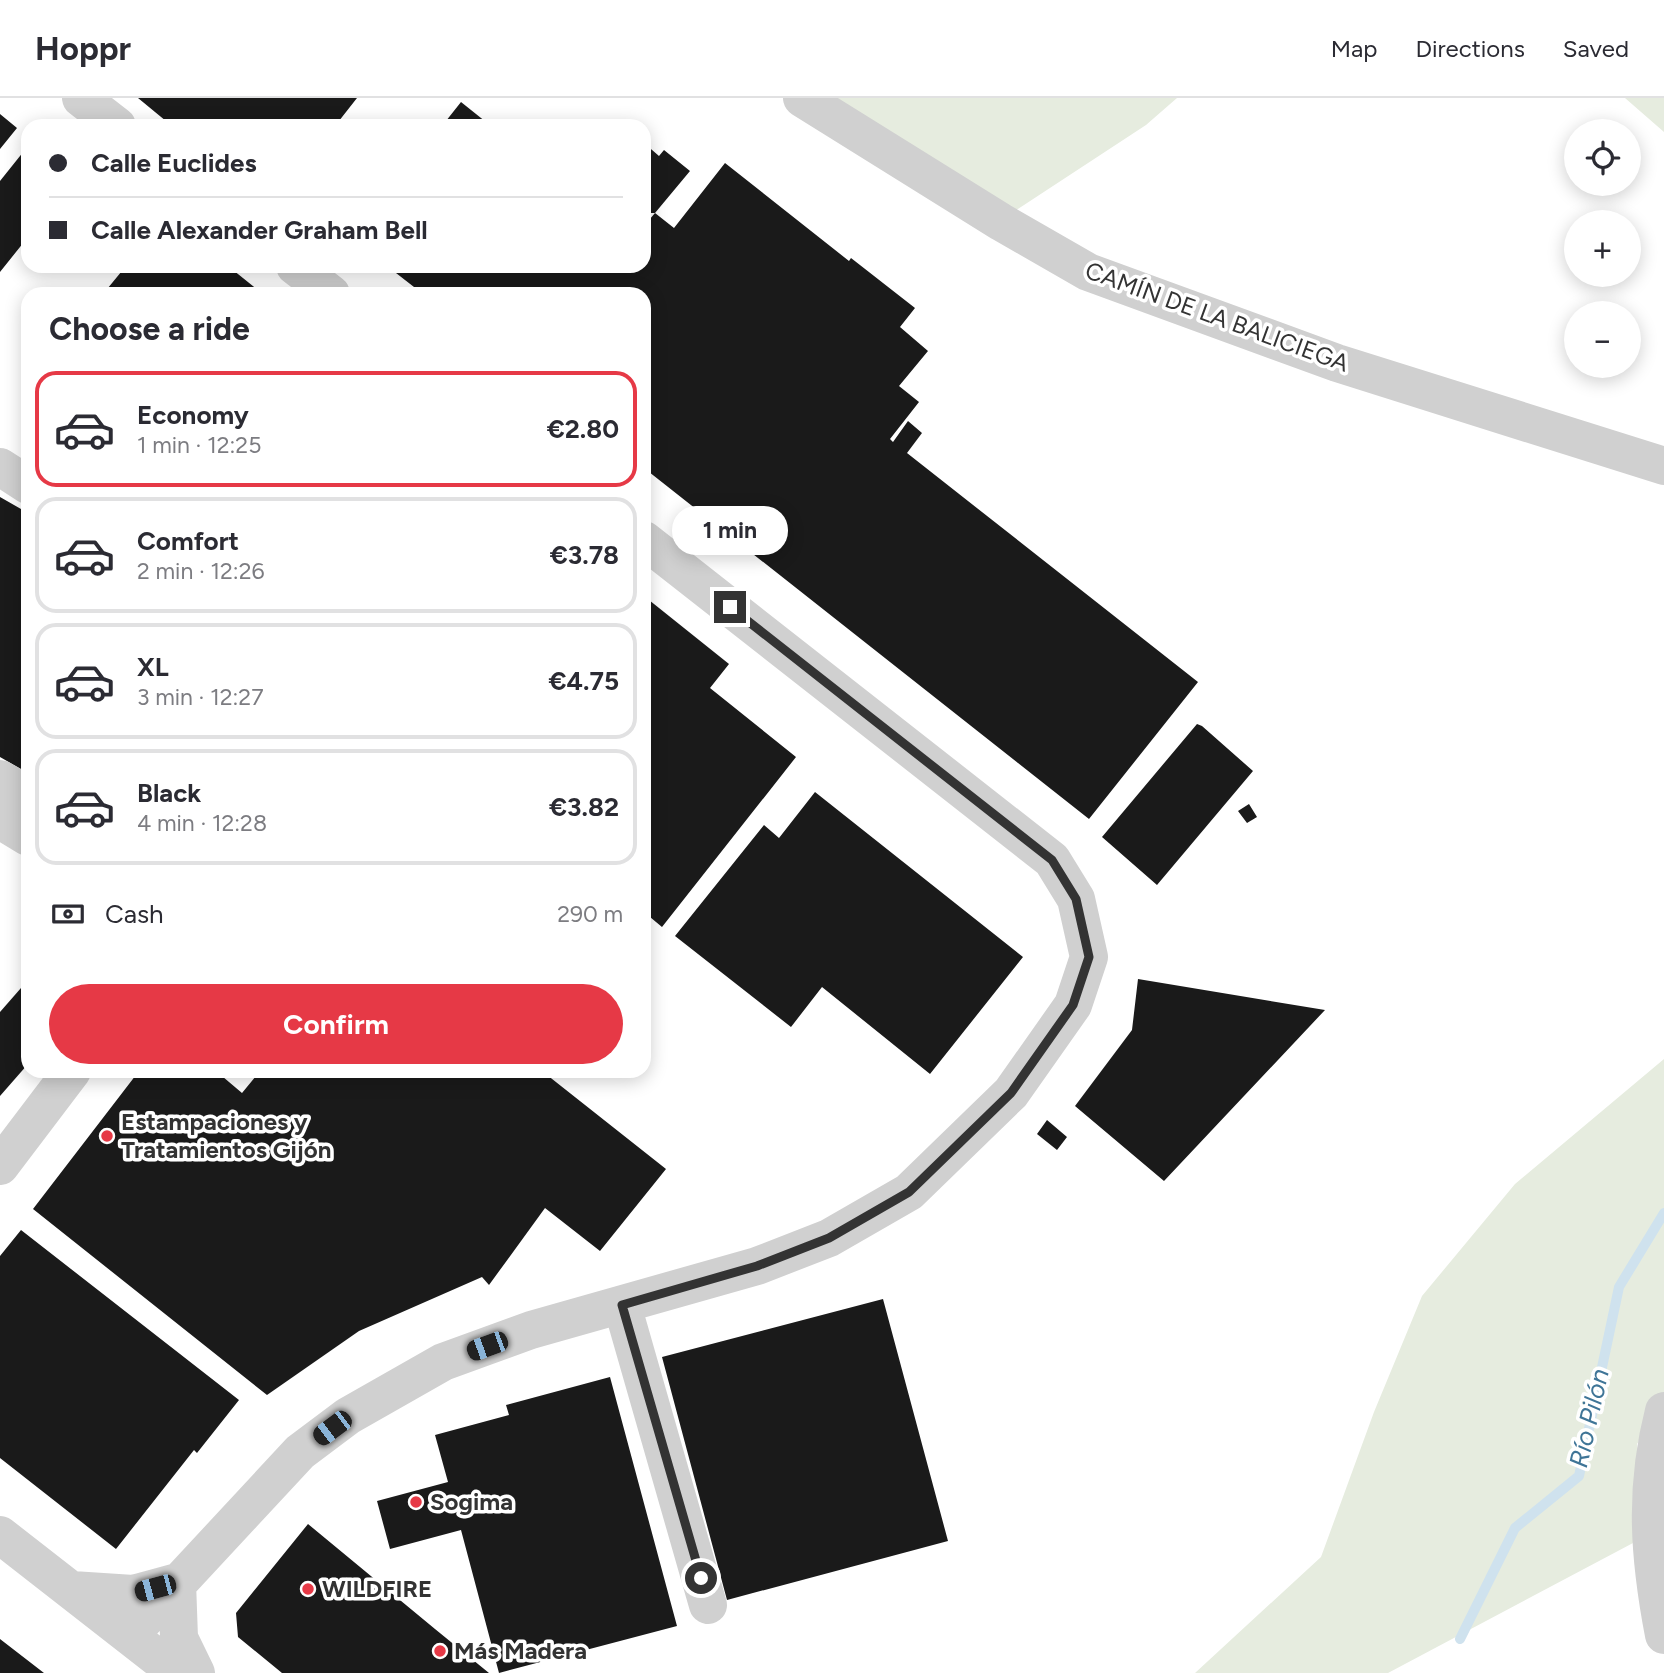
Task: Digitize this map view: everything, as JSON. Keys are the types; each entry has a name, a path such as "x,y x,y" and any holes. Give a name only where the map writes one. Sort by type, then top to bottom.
{"street":[{"path":"81,98 108,119"},
{"name":"CAMÍN DE LA BALICIEGA","path":"802,98 1001,222 1088,272 1337,363 1664,466"},
{"path":"304,273 322,287"},
{"path":"0,467 21,480"},
{"path":"130,1635 300,1452 348,1416 443,1362 531,1330 757,1266 817,1242 909,1192 1011,1093 1073,1005 1089,957 1076,899 1052,860 651,545"},
{"path":"0,779 21,791"},
{"path":"0,820 21,832"},
{"path":"0,1166 67,1078"},
{"path":"622,1305 708,1605"},
{"path":"1664,1411 1650,1485 1650,1534 1655,1587 1664,1635"},
{"path":"0,1535 177,1673"},
{"path":"72,1590 133,1594 177,1582"},
{"path":"177,1582 179,1638 196,1673"}],"shaded area":[{"path":"832,98 1177,98 1146,125 1015,211"},
{"path":"1625,98 1664,98 1664,132"},
{"path":"1664,1059 1664,1403 1637,1444 1650,1534 1388,1673 1195,1673 1321,1557 1374,1412 1422,1296 1515,1184"}],"building":[{"path":"138,98 357,98 340,119 164,119"},
{"path":"461,102 482,119 448,119"},
{"path":"0,114 17,128 0,149"},
{"path":"651,149 659,156 664,150 690,171 655,213 651,213"},
{"path":"21,155 21,246 0,272 0,181"},
{"path":"725,163 849,261 851,258 915,308 900,327 928,351 899,386 919,402 890,439 893,442 908,421 922,433 907,453 1198,682 1089,819 651,474 651,287 414,287 396,273 651,273 651,218 655,213 674,228"},
{"path":"120,273 237,273 254,287 109,287"},
{"path":"0,497 21,509 21,769 0,757"},
{"path":"651,602 729,664 710,688 796,757 662,927 651,918"},
{"path":"1197,724 1253,771 1157,885 1102,837"},
{"path":"815,792 1023,957 930,1074 822,987 791,1027 675,936 764,825 779,838"},
{"path":"1249,804 1257,817 1247,823 1238,811"},
{"path":"1138,979 1325,1010 1164,1181 1075,1106 1132,1030"},
{"path":"21,988 21,1072 0,1096 0,1012"},
{"path":"134,1078 224,1078 242,1093 254,1078 551,1078 666,1169 600,1251 545,1208 489,1285 482,1277 359,1331 267,1395 33,1209"},
{"path":"1047,1120 1067,1137 1057,1150 1037,1134"},
{"path":"21,1230 239,1400 197,1453 194,1450 116,1549 0,1458 0,1256"},
{"path":"883,1299 948,1541 727,1600 662,1357"},
{"path":"610,1377 677,1626 499,1673 461,1530 390,1549 377,1501 448,1482 435,1435 509,1415 506,1405"},
{"path":"308,1524 489,1673 282,1673 238,1637 236,1613"},
{"path":"0,1639 44,1673 0,1673"}],"waterway":[{"name":"Río Pilón","path":"1460,1639 1515,1528 1579,1476 1619,1287 1664,1213"}],"place":[{"name":"Estampaciones y Tratamientos Gijón","path":"107,1136"},
{"name":"Sogima","path":"416,1502"},
{"name":"WILDFIRE","path":"308,1589"},
{"name":"Más Madera","path":"440,1651"}],"route":[{"path":"701,1578 622,1305 757,1266 829,1238 909,1192 1011,1093 1073,1005 1089,957 1076,899 1052,860 730,607"}]}
